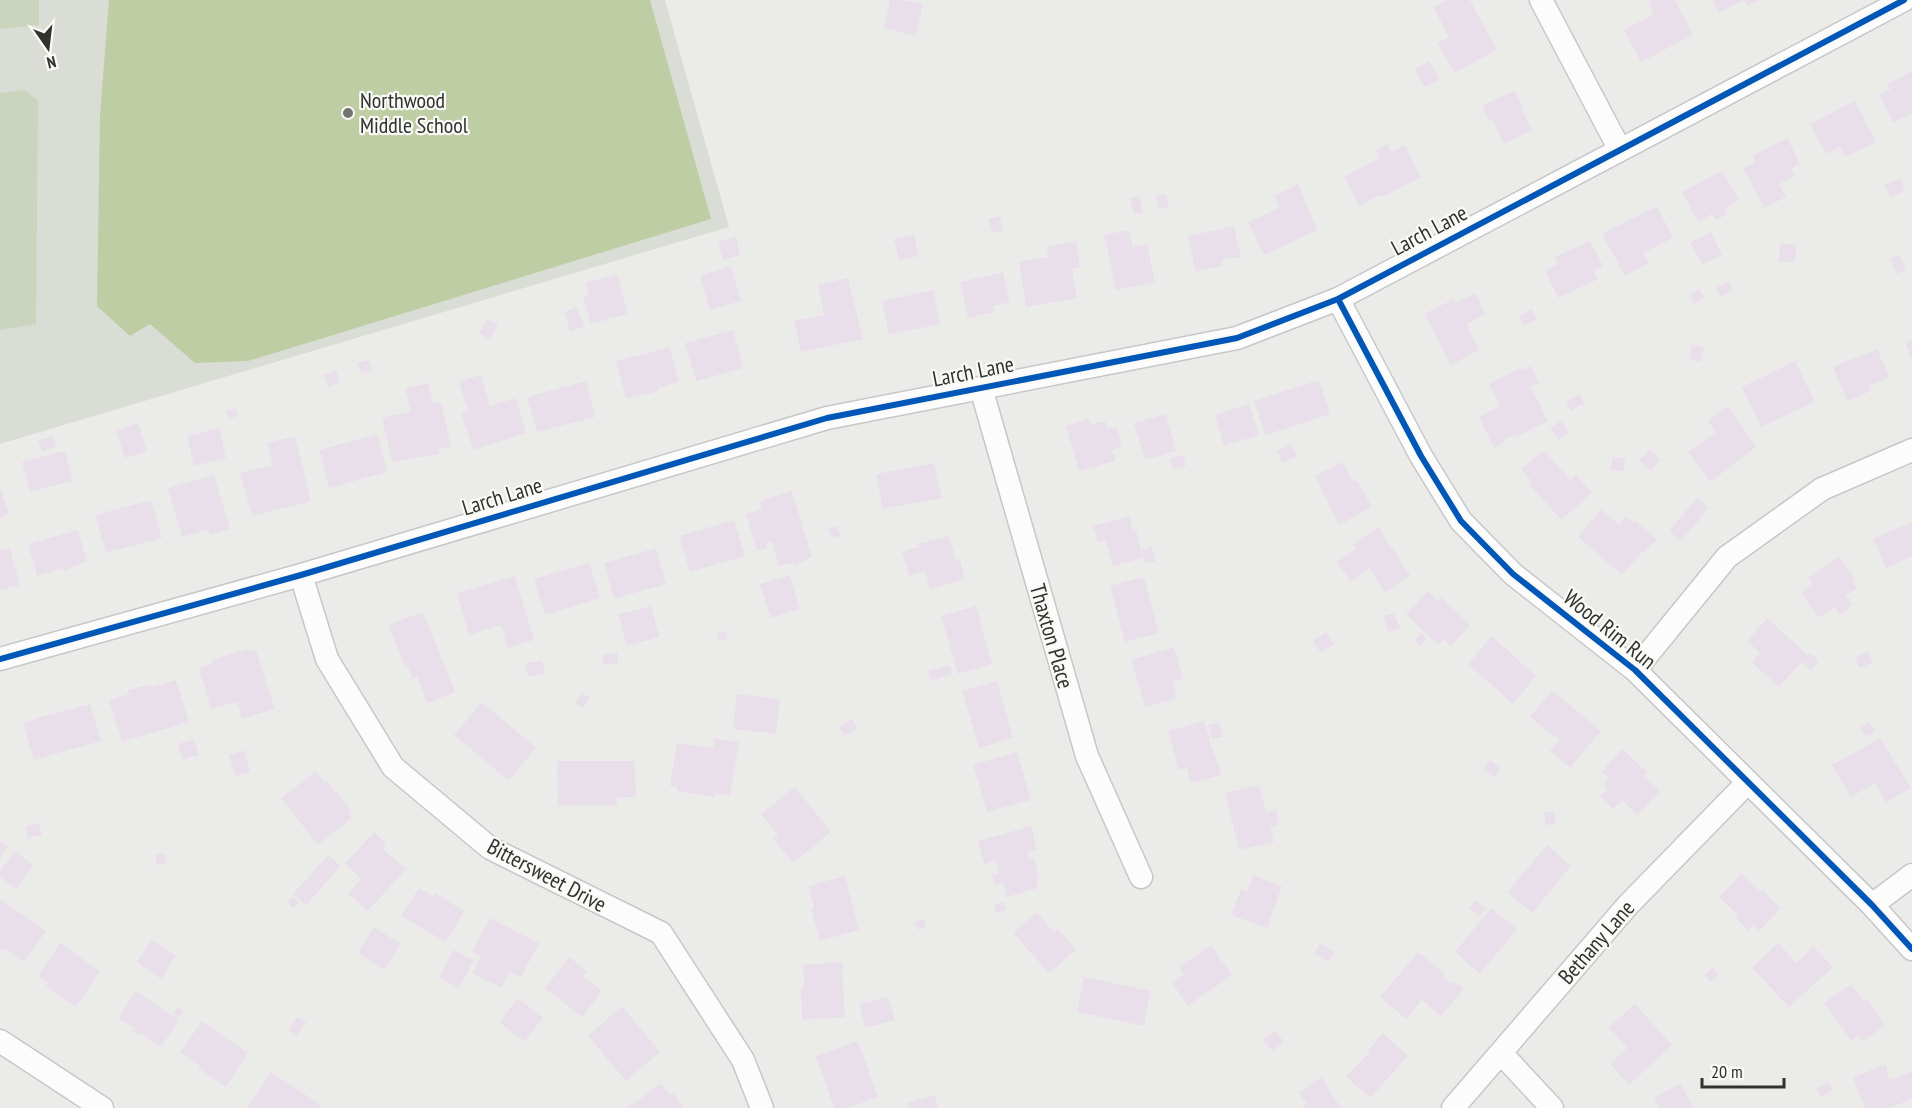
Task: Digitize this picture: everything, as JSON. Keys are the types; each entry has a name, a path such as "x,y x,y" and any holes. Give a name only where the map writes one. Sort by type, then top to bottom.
{"street":[{"path":"1541,0 1620,150"},
{"name":"Larch Lane","path":"0,659 301,575 827,418 1237,338 1338,299 1904,0"},
{"name":"Wood Rim Run","path":"1338,299 1421,456 1461,520 1513,574 1635,670 1872,905 1912,949"},
{"name":"Thaxton Place","path":"981,388 1087,756 1141,877"},
{"path":"1635,670 1727,557 1821,489 1912,450"},
{"name":"Bittersweet Drive","path":"301,575 327,659 393,767 490,848 661,933 743,1060 762,1108"},
{"name":"Bethany Lane","path":"1453,1108 1628,905 1747,783"},
{"path":"1872,905 1912,875"},
{"path":"0,1041 102,1108"},
{"path":"1501,1053 1552,1108"}],"shaded area":[{"name":"Northwood Middle School","path":"0,0 665,0 729,227 0,444"}],"green space":[{"path":"0,0 39,0 39,25 0,29"},
{"name":"Northwood Middle School","path":"109,0 650,0 711,219 248,361 195,363 150,324 130,336 97,306 100,115"},
{"path":"25,90 38,101 36,324 0,330 0,93"}],"building":[{"path":"890,0 923,4 916,36 884,28"},
{"path":"1447,0 1470,0 1497,50 1454,73 1438,43 1449,37 1433,7"},
{"path":"1675,0 1693,35 1641,62 1624,30 1654,14 1648,2"},
{"path":"1713,0 1744,0 1719,13"},
{"path":"1744,0 1759,0 1747,6"},
{"path":"1430,61 1439,80 1424,87 1415,69"},
{"path":"1912,71 1912,113 1893,123 1879,95 1890,90 1887,84"},
{"path":"1515,90 1532,130 1504,144 1492,119 1489,121 1482,106"},
{"path":"1855,101 1876,142 1845,157 1840,147 1826,154 1810,124"},
{"path":"1787,138 1800,163 1791,169 1795,176 1779,184 1786,197 1764,208 1743,168 1755,162 1752,156"},
{"path":"1388,144 1391,152 1405,145 1421,177 1359,206 1344,177 1380,158 1376,150"},
{"path":"1722,171 1739,200 1725,208 1728,214 1716,220 1712,214 1698,222 1682,192"},
{"path":"1900,178 1905,191 1890,197 1884,185"},
{"path":"1298,184 1317,230 1264,255 1248,222 1279,208 1274,196"},
{"path":"1166,194 1169,207 1159,209 1156,196"},
{"path":"1139,196 1143,212 1134,214 1130,198"},
{"path":"1657,206 1673,238 1643,253 1649,263 1625,276 1602,234"},
{"path":"1000,216 1003,230 992,233 988,219"},
{"path":"1234,226 1241,257 1222,260 1223,266 1196,272 1188,236"},
{"path":"1129,230 1133,247 1147,244 1155,282 1116,290 1104,235"},
{"path":"1711,232 1722,255 1702,265 1690,242"},
{"path":"914,234 919,256 899,260 894,239"},
{"path":"736,237 740,255 723,260 718,242"},
{"path":"1076,241 1080,268 1072,269 1077,298 1026,307 1019,262 1048,257 1046,247"},
{"path":"1590,241 1603,266 1594,270 1598,279 1558,298 1545,270 1558,264 1555,257"},
{"path":"1781,243 1797,245 1795,263 1778,261"},
{"path":"1900,255 1906,270 1897,274 1890,258"},
{"path":"731,266 741,301 710,310 700,276"},
{"path":"1003,272 1010,302 993,306 994,312 968,318 960,282"},
{"path":"617,274 628,314 591,324 583,296 589,295 585,283"},
{"path":"848,278 863,339 801,352 794,321 824,315 818,285"},
{"path":"1729,281 1733,290 1720,297 1715,288"},
{"path":"1699,289 1704,298 1694,304 1690,294"},
{"path":"933,290 940,324 889,335 882,301"},
{"path":"1475,293 1486,314 1467,324 1479,350 1451,365 1424,314 1454,299 1456,303"},
{"path":"577,307 584,327 570,331 564,312"},
{"path":"1532,309 1537,319 1524,326 1519,316"},
{"path":"488,319 498,325 489,339 479,333"},
{"path":"733,330 743,368 696,381 685,343"},
{"path":"1912,339 1912,360 1905,342"},
{"path":"1692,345 1704,347 1701,362 1689,360"},
{"path":"670,347 679,382 658,388 659,391 626,399 616,361"},
{"path":"1877,349 1889,377 1869,386 1871,391 1847,401 1833,367"},
{"path":"369,360 372,370 361,374 357,363"},
{"path":"1795,361 1815,402 1761,427 1742,387"},
{"path":"1531,366 1539,383 1531,387 1548,421 1516,437 1515,434 1504,439 1506,442 1494,448 1479,417 1500,406 1489,384 1521,368 1522,370"},
{"path":"336,370 340,383 328,387 323,375"},
{"path":"481,375 490,406 516,398 526,433 473,450 461,412 468,411 459,382"},
{"path":"1319,380 1330,414 1265,435 1254,401"},
{"path":"586,381 595,417 537,432 527,397"},
{"path":"428,383 433,404 441,402 451,446 438,450 439,454 392,462 382,418 411,411 405,389"},
{"path":"1579,394 1584,403 1571,411 1566,402"},
{"path":"1249,404 1259,435 1224,446 1215,415"},
{"path":"1728,406 1756,447 1710,482 1688,452 1716,432 1708,421"},
{"path":"235,408 238,416 229,419 226,411"},
{"path":"1166,414 1176,451 1145,460 1134,423"},
{"path":"1089,419 1090,425 1105,421 1107,429 1116,427 1122,447 1112,450 1115,461 1079,471 1066,426"},
{"path":"1561,421 1569,432 1559,440 1550,428"},
{"path":"138,423 147,451 125,458 116,430"},
{"path":"219,428 226,458 194,466 187,436"},
{"path":"377,434 387,472 329,488 319,450"},
{"path":"53,436 56,447 42,452 38,440"},
{"path":"295,436 311,501 252,516 240,473 273,465 267,443"},
{"path":"1291,444 1297,457 1282,463 1277,451"},
{"path":"1650,449 1661,459 1650,471 1639,461"},
{"path":"1544,450 1570,480 1576,474 1592,493 1561,520 1529,484 1532,482 1521,469"},
{"path":"65,451 73,481 30,492 22,462"},
{"path":"1183,455 1186,466 1173,469 1170,458"},
{"path":"1612,457 1625,458 1624,471 1611,470"},
{"path":"1342,462 1354,482 1357,480 1372,507 1339,525 1315,476"},
{"path":"934,463 942,498 883,509 876,474"},
{"path":"214,475 230,529 210,535 208,530 182,537 168,488"},
{"path":"0,486 9,515 0,518"},
{"path":"792,491 812,557 795,565 794,563 779,566 772,541 766,543 767,548 757,551 746,514 762,509 759,501"},
{"path":"1697,498 1709,508 1681,541 1669,531"},
{"path":"151,500 162,538 106,553 95,515"},
{"path":"1601,509 1619,525 1626,516 1657,539 1622,575 1578,537"},
{"path":"1129,516 1133,531 1136,530 1143,558 1113,566 1105,540 1098,542 1093,526"},
{"path":"734,520 745,556 690,572 679,536"},
{"path":"1912,522 1912,556 1886,568 1873,539"},
{"path":"837,526 840,536 831,538 828,528"},
{"path":"1378,527 1410,575 1385,593 1369,568 1351,582 1337,562 1356,549 1353,545"},
{"path":"78,530 87,562 70,567 71,569 63,571 63,568 37,576 28,544"},
{"path":"949,536 956,560 960,559 965,579 930,589 925,571 909,576 902,552 919,547 918,544"},
{"path":"1152,547 1156,561 1145,564 1142,550"},
{"path":"10,548 20,585 0,590 0,550"},
{"path":"656,548 666,584 614,599 604,563"},
{"path":"1839,556 1855,578 1852,581 1857,588 1846,596 1853,605 1840,615 1834,607 1819,618 1801,593 1812,584 1808,578"},
{"path":"589,563 600,598 545,615 534,579"},
{"path":"790,575 800,609 771,618 760,584"},
{"path":"515,576 534,640 508,648 501,625 469,635 457,593"},
{"path":"1144,577 1159,633 1125,642 1110,586"},
{"path":"1428,591 1438,601 1441,597 1470,625 1451,646 1444,639 1438,645 1406,614"},
{"path":"651,606 659,637 627,646 618,614"},
{"path":"976,606 992,664 958,674 941,616"},
{"path":"423,612 455,692 427,703 417,677 413,679 408,667 406,668 388,625"},
{"path":"1394,613 1400,628 1389,632 1383,616"},
{"path":"1767,618 1808,655 1810,653 1819,661 1811,670 1802,662 1779,687 1752,663 1760,653 1747,641"},
{"path":"725,631 728,639 719,641 717,633"},
{"path":"1326,632 1334,644 1321,653 1313,641"},
{"path":"1421,633 1427,639 1421,646 1414,640"},
{"path":"1492,636 1536,676 1513,704 1468,664"},
{"path":"1174,647 1183,679 1173,682 1177,698 1145,707 1131,660"},
{"path":"248,649 249,652 256,650 275,709 242,719 237,702 211,709 199,668 213,664 212,660"},
{"path":"617,652 618,663 604,665 602,655"},
{"path":"1868,652 1872,663 1859,668 1855,657"},
{"path":"542,660 545,673 528,677 525,664"},
{"path":"950,665 952,674 931,681 928,671"},
{"path":"176,680 189,722 122,742 109,700 129,694 128,690 151,684 152,687"},
{"path":"997,681 1013,738 979,748 962,691"},
{"path":"1552,690 1601,731 1570,768 1550,751 1559,740 1530,717"},
{"path":"582,693 590,698 583,708 575,703"},
{"path":"737,694 780,699 776,734 733,729"},
{"path":"482,702 536,748 509,781 454,735"},
{"path":"90,704 101,741 34,760 23,723"},
{"path":"852,719 857,728 844,736 839,727"},
{"path":"1204,721 1221,775 1191,783 1187,768 1179,770 1168,731"},
{"path":"1219,722 1223,737 1212,739 1208,725"},
{"path":"1869,722 1876,731 1866,737 1860,728"},
{"path":"714,738 739,742 730,796 715,793 715,797 677,791 677,787 670,786 677,743 713,748"},
{"path":"1880,738 1911,788 1886,803 1875,783 1851,797 1832,765"},
{"path":"194,739 199,755 182,760 178,744"},
{"path":"1622,749 1647,772 1644,776 1660,791 1637,815 1622,800 1613,809 1600,797 1607,789 1603,785 1609,778 1601,772"},
{"path":"244,750 250,772 235,776 229,755"},
{"path":"1017,752 1031,800 987,812 973,765"},
{"path":"1490,760 1501,768 1494,778 1483,769"},
{"path":"557,761 635,761 636,797 617,797 617,805 558,806"},
{"path":"316,771 351,810 348,813 352,818 318,845 281,798"},
{"path":"1259,785 1266,812 1276,810 1279,825 1270,827 1274,842 1239,850 1225,793"},
{"path":"795,787 831,832 793,863 773,839 778,835 761,814"},
{"path":"1554,811 1556,824 1546,825 1544,813"},
{"path":"39,823 42,835 28,838 26,826"},
{"path":"1031,826 1037,850 1028,852 1030,858 1034,857 1039,878 1036,878 1038,888 1007,897 1003,883 995,885 992,875 999,873 996,860 984,864 978,841"},
{"path":"374,832 386,843 382,848 406,869 368,911 348,894 361,879 345,864"},
{"path":"0,841 8,847 0,858"},
{"path":"1547,845 1571,866 1532,913 1507,892"},
{"path":"15,851 33,865 16,889 0,877 0,871"},
{"path":"164,853 166,863 157,865 155,855"},
{"path":"328,855 341,866 306,905 293,894"},
{"path":"1741,874 1781,908 1759,931 1753,925 1748,930 1735,918 1738,915 1719,897"},
{"path":"1253,875 1282,886 1267,928 1231,915 1241,889 1247,892"},
{"path":"845,876 859,930 820,941 811,909 814,908 808,886"},
{"path":"419,888 433,896 435,893 464,911 446,942 401,916"},
{"path":"293,896 299,902 293,908 287,902"},
{"path":"0,899 46,931 24,962 5,949 3,951 0,949"},
{"path":"1476,900 1486,909 1479,916 1469,908"},
{"path":"1004,902 1006,910 996,913 994,904"},
{"path":"1491,908 1517,929 1480,974 1455,952"},
{"path":"1037,913 1054,932 1058,929 1076,950 1049,973 1013,933"},
{"path":"490,918 539,943 521,977 510,972 501,988 472,973 481,956 472,952"},
{"path":"924,919 926,927 918,930 915,922"},
{"path":"374,927 401,944 384,970 358,953"},
{"path":"152,940 176,956 161,979 137,962"},
{"path":"60,943 100,971 76,1007 46,986 48,983 38,976"},
{"path":"1320,943 1335,952 1328,962 1314,953"},
{"path":"1778,943 1797,963 1813,946 1833,967 1789,1007 1752,968"},
{"path":"1211,945 1232,975 1188,1006 1172,983 1184,974 1179,967"},
{"path":"453,950 474,960 459,988 439,978"},
{"path":"1418,952 1445,974 1443,977 1451,984 1454,981 1464,989 1441,1016 1422,1000 1406,1019 1380,997"},
{"path":"569,957 587,971 583,976 602,991 582,1017 545,988"},
{"path":"842,962 845,1017 802,1020 803,965"},
{"path":"1712,967 1719,974 1711,982 1704,975"},
{"path":"1084,977 1151,991 1144,1026 1077,1012"},
{"path":"1851,984 1864,1001 1867,999 1885,1025 1862,1042 1858,1036 1852,1041 1824,1003"},
{"path":"136,991 179,1020 161,1047 140,1033 138,1035 132,1031 134,1028 118,1018"},
{"path":"888,997 895,1020 865,1028 859,1004"},
{"path":"518,998 543,1018 524,1042 499,1022"},
{"path":"1635,1004 1672,1045 1629,1085 1610,1064 1627,1048 1609,1027"},
{"path":"622,1006 660,1052 626,1081 588,1036"},
{"path":"178,1007 184,1011 179,1018 173,1014"},
{"path":"297,1017 306,1022 297,1036 289,1030"},
{"path":"202,1021 248,1053 226,1087 198,1068 200,1066 180,1052"},
{"path":"1275,1030 1284,1042 1272,1051 1263,1039"},
{"path":"1383,1033 1408,1056 1370,1098 1346,1077 1370,1052 1368,1050"},
{"path":"858,1041 878,1097 848,1108 834,1108 816,1056"},
{"path":"1886,1064 1889,1080 1912,1071 1912,1099 1890,1108 1865,1108 1853,1078"},
{"path":"271,1072 321,1105 318,1108 247,1108"},
{"path":"1321,1077 1341,1108 1301,1108 1307,1104 1299,1093"},
{"path":"1828,1082 1833,1090 1821,1097 1816,1089"},
{"path":"661,1083 670,1095 673,1093 683,1108 627,1108"},
{"path":"1680,1083 1694,1108 1660,1108 1654,1098"},
{"path":"935,1095 938,1108 908,1108 907,1103"}],"cycle path":[{"path":"0,659 301,575 827,418 1237,338 1338,299 1904,0"},
{"path":"1338,299 1421,456 1461,521 1513,574 1635,670 1872,905 1912,949"}],"place":[{"name":"Northwood Middle School","path":"348,113"}]}
